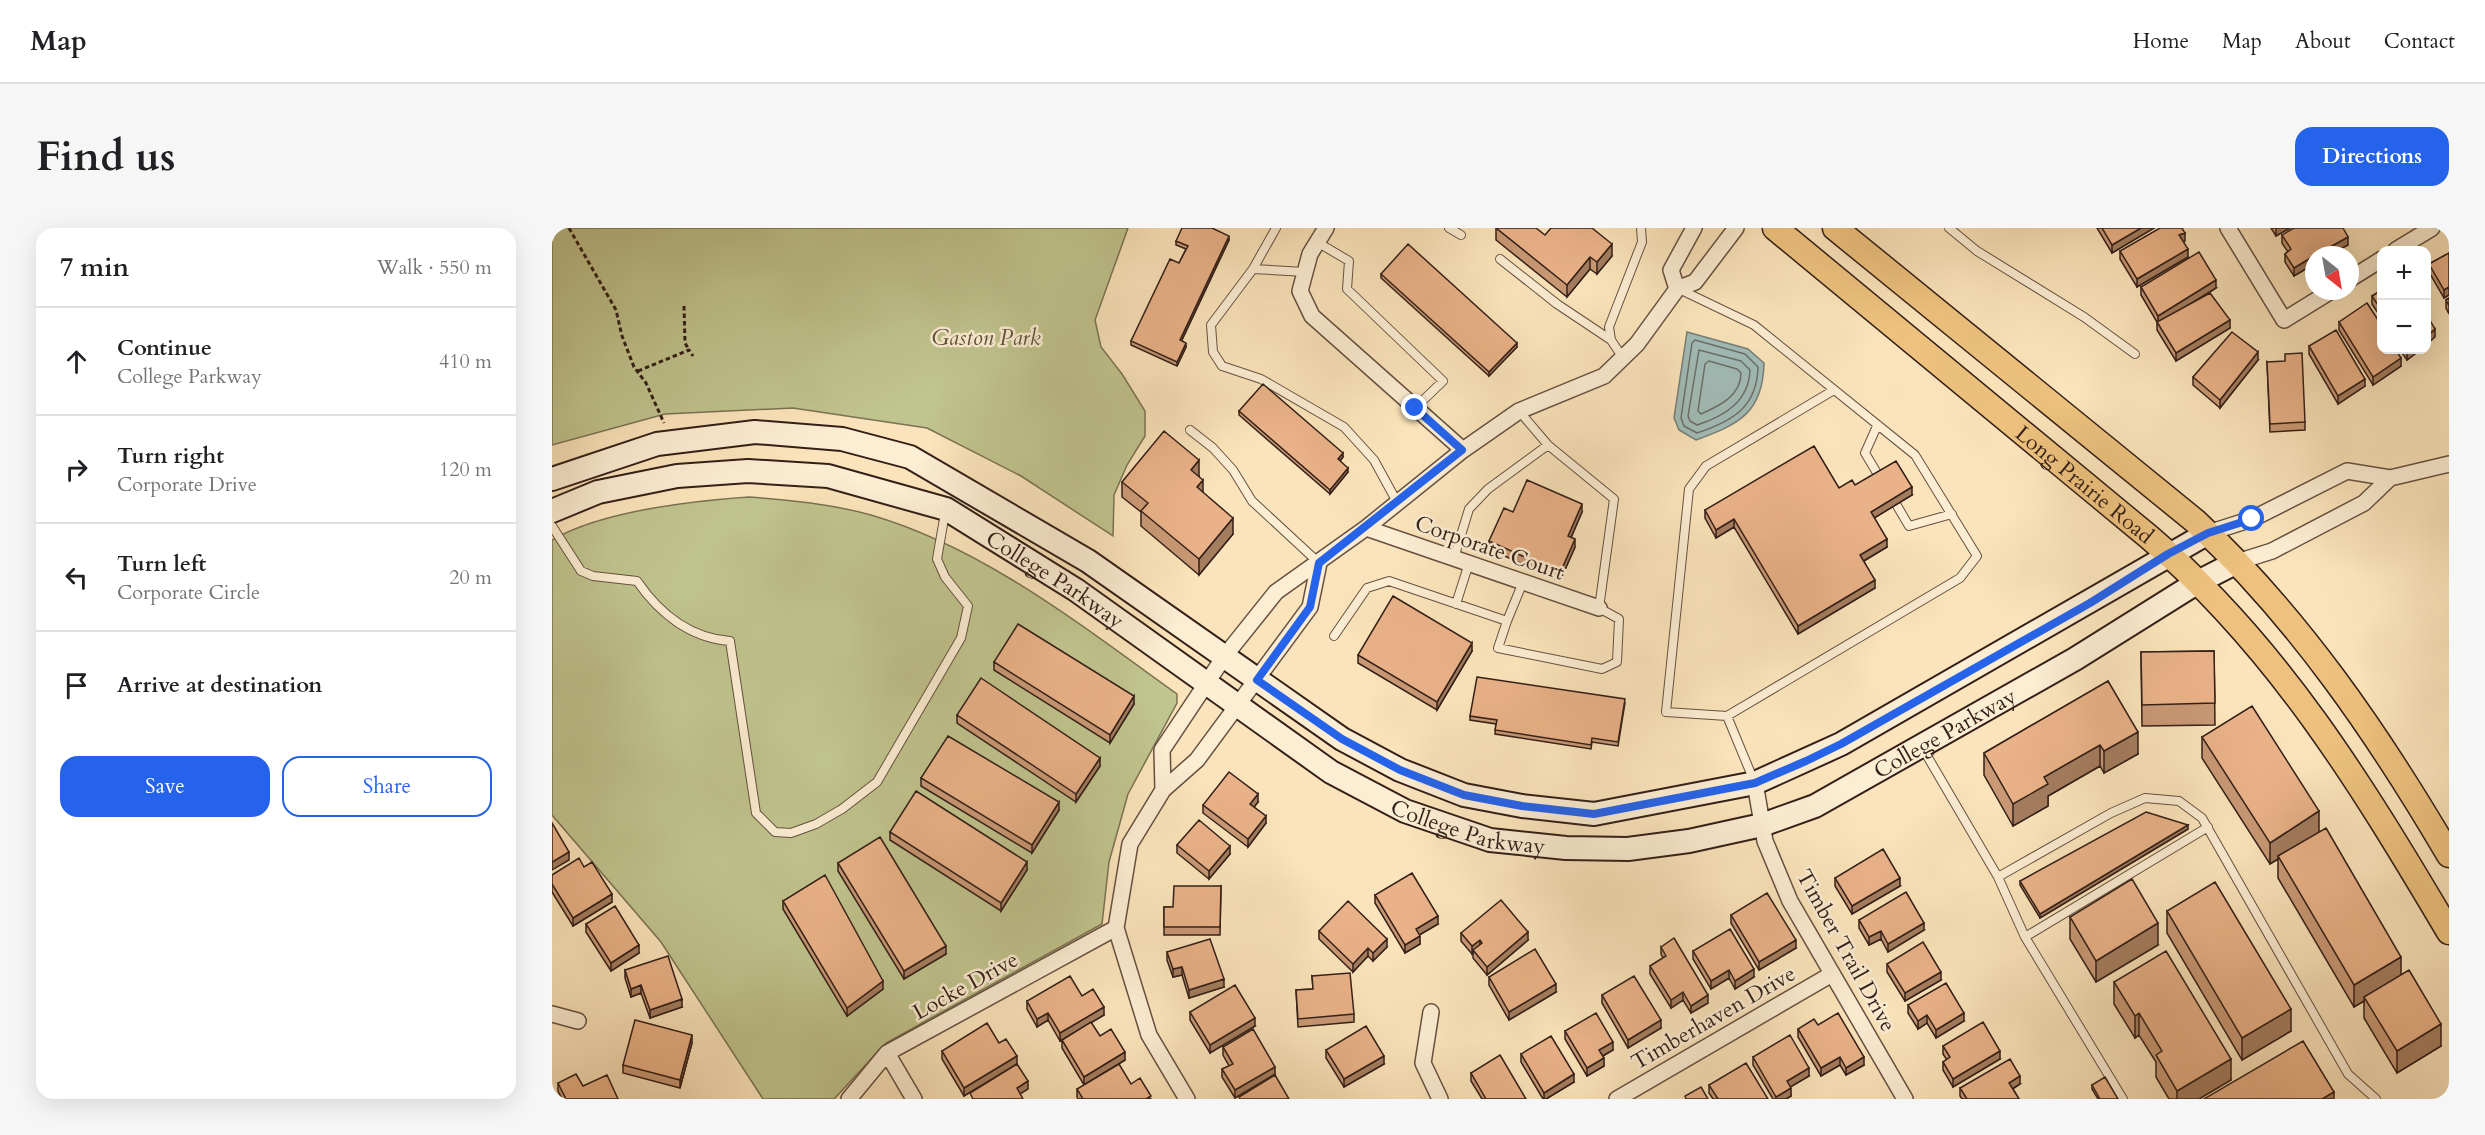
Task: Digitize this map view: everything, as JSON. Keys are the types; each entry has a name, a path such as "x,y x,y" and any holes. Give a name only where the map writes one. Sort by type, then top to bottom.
{"main road":[{"name":"Long Prairie Road","path":"1775,228 2168,554 2198,582 2292,687 2371,800 2449,932"},
{"name":"Long Prairie Road","path":"1835,228 2208,533 2237,562 2327,666 2407,784 2449,855"},
{"name":"College Parkway","path":"552,479 666,443 755,432 842,439 910,457 1088,561 1342,739 1400,770 1464,795 1522,806 1594,814 1755,783 1841,744 2090,603 2168,554 2208,533"},
{"name":"College Parkway","path":"552,511 598,492 620,487 677,476 748,471 828,476 946,509 1076,590 1206,685 1331,772 1406,811 1490,840 1566,848 1628,849 1689,841 1762,825 1815,806 2075,659 2198,582 2237,562"},
{"path":"946,509 957,483"}],"street":[{"path":"1326,228 1310,254 1300,291 1312,316 1462,450"},
{"path":"1677,289 1671,270 1694,228"},
{"path":"1163,790 1161,750 1224,657 1276,592 1366,528 1462,450 1520,411 1604,376 1637,344 1677,289 1695,282 1736,228"},
{"path":"2228,228 2284,320 2316,300"},
{"path":"2403,246 2432,228"},
{"path":"2359,273 2377,262"},
{"name":"College Parkway","path":"2208,533 2252,519 2347,471 2390,478 2449,464"},
{"name":"College Parkway","path":"2237,562 2272,551 2364,503 2390,478"},
{"name":"Corporate Court","path":"1366,528 1599,608"},
{"path":"1187,1099 1149,1035 1116,928 1130,844 1163,790 1197,760 1310,607 1319,563"},
{"name":"Timber Trail Drive","path":"1755,783 1765,841 1790,901 1905,1099"},
{"name":"Locke Drive","path":"849,1099 887,1053 1116,928"},
{"name":"Timberhaven Drive","path":"1617,1099 1832,974"},
{"path":"1431,1012 1424,1064 1440,1099"},
{"path":"552,1014 578,1021"},
{"path":"887,1053 914,1099"}],"lane":[{"path":"1276,228 1253,269 1211,325 1213,352 1222,366 1261,379 1344,427 1374,460 1398,502"},
{"path":"1449,228 1461,235"},
{"path":"1611,340 1609,327 1642,242 1641,228"},
{"path":"1950,228 1977,251 2084,316 2135,354"},
{"path":"1317,242 1349,261 1347,289 1443,381 1415,408"},
{"path":"1500,259 1557,304 1611,340 1623,358"},
{"path":"1253,269 1305,272"},
{"path":"1677,289 1754,326 1834,390 1877,426 1915,455 1977,556 1960,578 1727,716 1666,712 1689,489 1706,466 1834,390"},
{"path":"1520,411 1548,445 1614,499 1599,608 1619,619 1617,662 1602,669 1498,648 1523,582"},
{"path":"1877,426 1865,453 1880,478"},
{"path":"1190,430 1213,448 1233,470 1252,501 1319,563"},
{"path":"1456,604 1469,509 1488,489 1548,445"},
{"path":"1896,504 1909,526 1952,514"},
{"path":"552,526 581,571 593,576 638,581 664,614 714,640 730,641 756,813 775,832 791,833 816,824 842,809 877,782 961,638 968,606 945,577 937,559 946,509"},
{"path":"1334,636 1368,588 1389,581 1507,621"},
{"path":"1727,716 1755,783"},
{"path":"1921,747 1998,877 2025,937 2123,1099"},
{"path":"1998,877 2111,813 2145,798 2179,801 2202,818 2208,827 2348,1074 2376,1099"},
{"path":"2025,937 2208,827"}],"path":[{"path":"569,228 616,310 622,336 663,419 666,443"},
{"path":"684,306 685,343 693,356"},
{"path":"638,371 690,350"}],"green space":[{"name":"Gaston Park","path":"552,228 1128,228 1095,320 1101,347 1122,374 1145,411 1145,436 1127,465 1114,495 1113,536 1021,476 927,428 793,408 665,414 552,445"},
{"path":"749,497 810,503 856,511 913,529 953,547 1031,591 1177,694 1177,703 1128,794 1109,862 1102,924 886,1043 834,1099 763,1099 661,942 552,815 552,540 596,522 648,509"}],"water":[{"path":"1687,332 1748,349 1764,363 1763,380 1754,405 1737,422 1696,440 1679,430 1674,418"}],"building":[{"path":"1182,228 1212,228 1229,236 1180,340 1186,343 1177,362 1131,341 1170,259 1179,263 1188,246 1176,241"},
{"path":"1496,228 1536,228 1545,235 1551,228 1592,228 1612,244 1597,262 1590,257 1567,285"},
{"path":"2102,228 2141,228 2112,245"},
{"path":"2160,228 2182,228 2185,233 2179,235 2188,249 2137,279 2120,251"},
{"path":"2294,228 2343,228 2348,237 2332,246 2305,246 2305,261 2294,268 2285,254 2291,249 2282,235"},
{"path":"1408,244 1517,343 1489,372 1381,274"},
{"path":"2199,252 2216,280 2158,316 2141,287"},
{"path":"2449,253 2449,287 2444,290 2431,267 2431,263"},
{"path":"2210,293 2230,320 2176,353 2157,322"},
{"path":"2377,293 2377,304 2372,296"},
{"path":"2367,303 2377,318 2377,354 2398,354 2401,358 2373,377 2339,322"},
{"path":"2336,330 2365,379 2338,396 2309,346"},
{"path":"2232,332 2258,352 2220,400 2193,377"},
{"path":"2302,353 2305,422 2270,424 2267,362 2285,361 2285,354"},
{"path":"1263,384 1343,453 1338,459 1348,468 1330,490 1239,411"},
{"path":"1164,431 1199,460 1191,470 1203,480 1197,487 1233,518 1199,559 1141,511 1148,503 1122,482"},
{"path":"1814,446 1839,488 1852,480 1855,485 1896,461 1912,487 1871,512 1887,539 1860,555 1875,580 1798,626 1734,519 1716,530 1705,510"},
{"path":"1527,480 1582,504 1568,536 1575,539 1560,573 1489,541 1504,508 1513,512"},
{"path":"1393,596 1472,643 1437,702 1358,655"},
{"path":"1018,624 1134,696 1110,735 994,662"},
{"path":"2214,651 2215,703 2142,705 2141,652"},
{"path":"1477,677 1625,699 1618,742 1592,738 1591,745 1495,730 1497,720 1470,716"},
{"path":"981,678 1100,758 1076,794 957,715"},
{"path":"2108,681 2138,732 2104,751 2100,745 2044,777 2048,784 2013,804 1984,753"},
{"path":"2252,706 2319,811 2270,843 2202,737"},
{"path":"948,736 1059,802 1032,845 921,778"},
{"path":"1229,772 1258,794 1250,804 1266,816 1248,839 1203,805"},
{"path":"916,791 1027,862 1001,903 890,832"},
{"path":"2146,812 2188,825 2040,914 2020,881"},
{"path":"1199,820 1230,846 1209,871 1177,845"},
{"path":"552,823 569,852 552,862"},
{"path":"2326,828 2401,957 2354,985 2278,856"},
{"path":"880,837 946,946 904,971 838,863"},
{"path":"1883,849 1900,878 1852,906 1835,878"},
{"path":"579,858 584,867 592,862 612,894 573,918 552,884 552,875"},
{"path":"1412,873 1438,916 1416,929 1420,936 1405,945 1375,895"},
{"path":"825,875 883,981 847,1008 783,901"},
{"path":"2132,879 2158,923 2096,961 2070,917"},
{"path":"2215,882 2291,1009 2242,1038 2167,911"},
{"path":"1174,886 1221,886 1220,927 1164,927 1164,907 1173,907"},
{"path":"1906,892 1924,923 1888,944 1881,931 1869,937 1859,920"},
{"path":"1767,893 1796,940 1759,962 1731,915"},
{"path":"1501,900 1528,932 1487,967 1473,950 1482,943 1480,940 1472,946 1461,933"},
{"path":"1348,901 1387,939 1373,953 1368,948 1353,964 1319,931"},
{"path":"615,906 639,945 611,963 586,924"},
{"path":"1730,929 1754,969 1735,981 1729,970 1711,981 1693,951"},
{"path":"1674,938 1708,995 1691,1006 1683,992 1671,1000 1650,966 1666,956 1661,947"},
{"path":"1210,939 1224,979 1189,990 1182,967 1173,969 1167,952"},
{"path":"1923,942 1941,972 1905,993 1887,964"},
{"path":"1535,949 1556,984 1509,1012 1489,977"},
{"path":"2166,951 2231,1059 2177,1091 2156,1055 2162,1051 2139,1013 2135,1016 2114,982"},
{"path":"668,956 682,999 650,1010 641,985 631,989 625,970"},
{"path":"2409,970 2441,1024 2397,1051 2364,997"},
{"path":"1350,973 1354,1014 1298,1019 1296,990 1313,989 1312,976"},
{"path":"1070,976 1082,996 1093,989 1104,1007 1060,1033 1048,1013 1037,1019 1027,1001"},
{"path":"1634,976 1661,1020 1628,1040 1602,995"},
{"path":"1946,983 1964,1013 1936,1030 1927,1015 1918,1021 1908,1005"},
{"path":"1235,985 1255,1018 1210,1045 1190,1012"},
{"path":"1596,1013 1613,1042 1599,1050 1604,1058 1587,1068 1565,1031"},
{"path":"1838,1013 1864,1057 1846,1068 1840,1057 1821,1068 1798,1029 1814,1019 1818,1025"},
{"path":"635,1020 692,1035 680,1080 623,1065"},
{"path":"1091,1022 1100,1036 1111,1029 1125,1052 1084,1077 1062,1040"},
{"path":"1983,1022 2000,1051 1953,1079 1943,1062 1950,1057 1943,1046"},
{"path":"987,1023 999,1043 1006,1039 1017,1056 964,1088 942,1051"},
{"path":"1366,1026 1384,1056 1344,1079 1326,1050"},
{"path":"1253,1029 1275,1067 1235,1090 1222,1069 1233,1064 1223,1047"},
{"path":"1790,1035 1809,1068 1787,1081 1791,1088 1776,1097 1753,1057"},
{"path":"1551,1036 1574,1074 1544,1093 1521,1054"},
{"path":"2303,1041 2334,1092 2322,1099 2204,1099"},
{"path":"1500,1055 1526,1099 1486,1099 1471,1073"},
{"path":"2010,1059 2020,1076 2009,1083 2019,1099 1967,1099 1960,1088"},
{"path":"1746,1063 1768,1099 1718,1099 1709,1085"},
{"path":"1017,1064 1028,1081 1017,1088 1023,1099 973,1099 970,1093"},
{"path":"1119,1064 1131,1084 1140,1078 1151,1096 1146,1099 1083,1099 1077,1089"},
{"path":"576,1074 583,1086 607,1075 618,1099 566,1099 558,1083"},
{"path":"1275,1075 1289,1099 1240,1099 1239,1097"},
{"path":"2105,1077 2118,1099 2100,1099 2092,1085"},
{"path":"1701,1087 1708,1099 1686,1099 1685,1096"}],"route":[{"path":"1415,408 1462,450 1319,563 1310,607 1257,680 1342,739 1400,770 1464,795 1522,806 1594,814 1755,783 1841,744 1918,698 2090,603 2168,554 2208,533 2252,519"}]}
